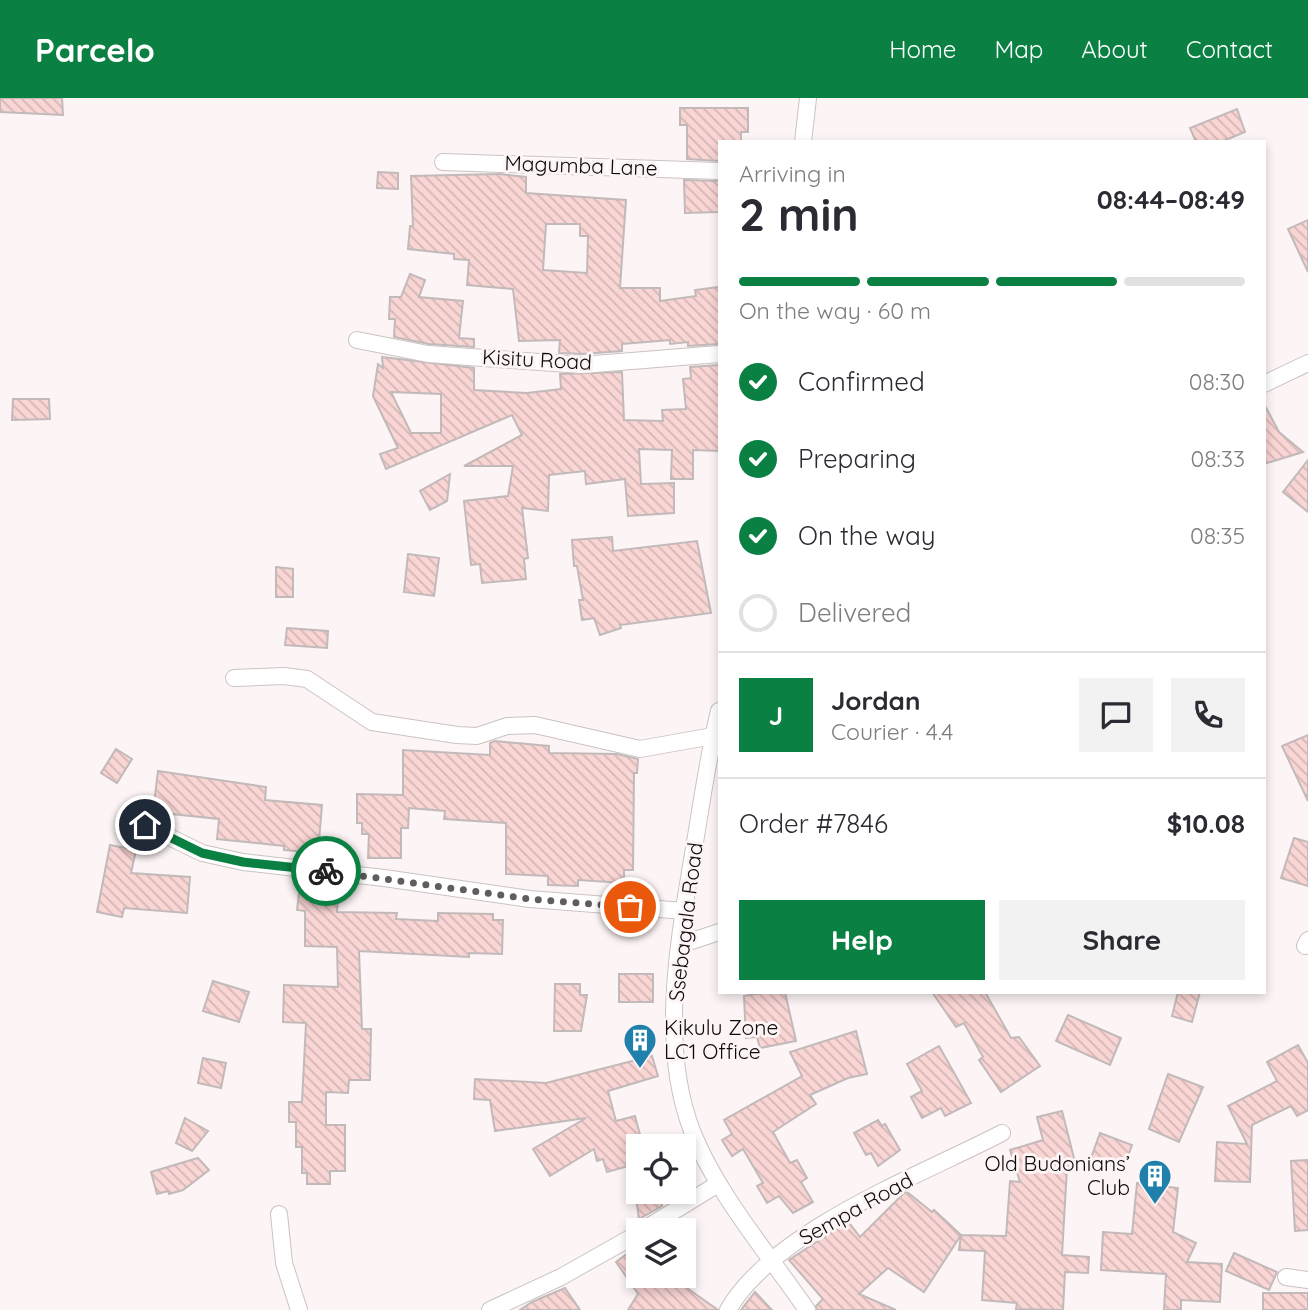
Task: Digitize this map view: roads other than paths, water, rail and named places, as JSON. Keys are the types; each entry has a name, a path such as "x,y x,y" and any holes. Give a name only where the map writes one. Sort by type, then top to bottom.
{"street":[{"path":"803,140 807,98"},
{"name":"Magumba Lane","path":"443,162 718,172"},
{"name":"Kisitu Road","path":"357,340 428,354 582,365 718,354"},
{"path":"1266,383 1308,363"},
{"path":"234,678 284,676 307,680 372,722 457,735 477,736 507,726 535,725 640,749 713,736"},
{"name":"Ssebagala Road","path":"718,715 680,945 674,1026 679,1077 692,1130 718,1184 807,1310"},
{"path":"145,825 202,853 243,862 371,876 530,899 684,911"},
{"path":"680,945 718,932"},
{"name":"Sempa Road","path":"728,1310 772,1260 835,1219 1002,1133"},
{"path":"663,1218 718,1184"},
{"path":"279,1214 284,1263 299,1310"},
{"path":"490,1310 561,1277 626,1240"},
{"path":"1286,1278 1308,1280"}],"place":[{"name":"Kikulu Zone LC1 Office","path":"640,1070"},
{"name":"Old Budonians’ Club","path":"1155,1206"}]}
